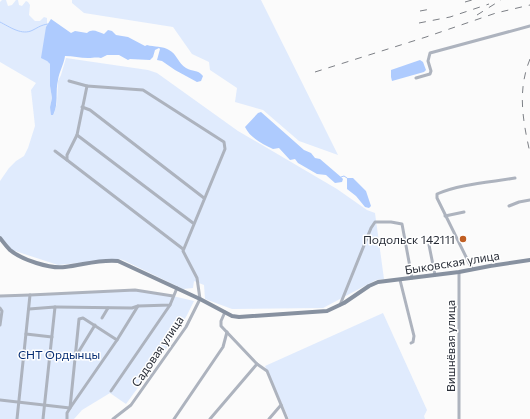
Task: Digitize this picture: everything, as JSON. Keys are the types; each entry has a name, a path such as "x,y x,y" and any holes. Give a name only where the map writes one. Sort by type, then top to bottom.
{"street":[{"path":"416,78 430,74 431,71 428,61 430,53 530,26"},
{"path":"69,81 87,86 143,90 224,142 225,149 183,249"},
{"path":"68,160 67,155 78,135 87,86"},
{"path":"82,107 90,110 204,198"},
{"path":"78,135 193,223"},
{"path":"55,151 183,249 198,278 200,299"},
{"path":"472,269 445,216 437,198 437,194 474,184 515,178"},
{"path":"509,206 530,200"},
{"path":"445,216 464,212"},
{"path":"0,238 6,246 16,254 58,268 106,260 118,261 200,299 232,316 246,317 327,311 340,305 371,228 375,222 402,224 412,278"},
{"path":"429,245 435,275"},
{"name":"Быковская улица","path":"340,305 369,286 378,282 459,272 530,260"},
{"name":"Вишнёвая улица","path":"459,272 459,419"},
{"path":"400,280 414,336 413,342 411,343"},
{"path":"111,391 170,305 177,288"},
{"path":"0,296 136,290 173,296"},
{"path":"17,419 30,295"},
{"name":"Садовая улица","path":"113,419 131,405 186,327 200,299"},
{"path":"29,309 55,307 132,308 138,306 170,305"},
{"path":"67,419 67,412 117,340 138,306"},
{"path":"43,419 55,307"},
{"path":"102,318 108,308"},
{"path":"0,309 0,325"},
{"path":"225,312 221,323 226,332 257,364 268,371 287,419"},
{"path":"70,408 79,319 83,318 117,340"},
{"path":"75,357 95,326"},
{"path":"174,419 223,347 226,332"},
{"path":"26,334 52,337"},
{"path":"210,419 257,364"},
{"path":"0,400 70,408"},
{"path":"269,419 281,405"}],"green space":[{"path":"2,0 6,0 8,6 12,5 16,0 18,0 19,5 22,6 26,1 30,5 29,15 35,21 40,21 44,17 47,18 47,61 50,64 50,86 52,98 50,107 54,113 57,103 58,81 66,58 148,70 157,73 238,131 337,189 367,210 375,213 384,279 376,280 323,308 232,309 205,299 204,285 194,281 193,288 183,289 123,260 118,259 58,265 12,250 0,236 0,181 9,168 24,156 28,148 35,126 31,90 36,83 0,62 0,2"},
{"path":"72,0 261,0 338,155 299,141 263,110 235,102 237,88 210,70 209,62 192,54 173,27 84,13 72,3"},
{"name":"СНТ Ордынцы","path":"130,290 160,293 194,301 180,328 154,367 126,404 110,393 82,410 74,419 0,419 0,297"},
{"path":"383,313 427,410 424,416 425,419 289,419 265,366"}],"water":[{"path":"51,19 71,33 75,31 87,33 97,31 104,34 108,30 112,31 116,35 128,37 145,46 147,45 167,49 174,54 186,68 199,72 203,76 201,81 197,82 162,61 157,60 159,48 155,50 153,57 150,60 128,60 119,55 107,55 101,58 65,56 57,84 56,107 53,115 51,115 50,107 52,98 50,86 50,64 41,58 46,27"},
{"path":"420,60 423,62 426,70 424,72 392,81 391,70"},
{"path":"261,112 304,150 311,153 315,158 320,159 341,177 343,179 342,182 335,183 326,175 317,174 298,163 295,159 290,160 279,148 273,149 253,137 245,127 258,113"},
{"path":"347,178 353,178 366,191 371,206 369,208 365,207 356,196 347,189"}],"waterway":[{"path":"0,22 16,30 25,32 29,32 48,24"},
{"path":"341,177 344,176 347,178"}],"railway":[{"path":"465,2 472,0"},
{"path":"477,15 501,0"},
{"path":"419,23 450,17 489,4"},
{"path":"315,72 496,13 530,5"},
{"path":"420,11 431,9"},
{"path":"530,59 526,71 522,94 523,118 530,153"}],"place":[{"name":"Подольск 142111","path":"463,239"}]}
